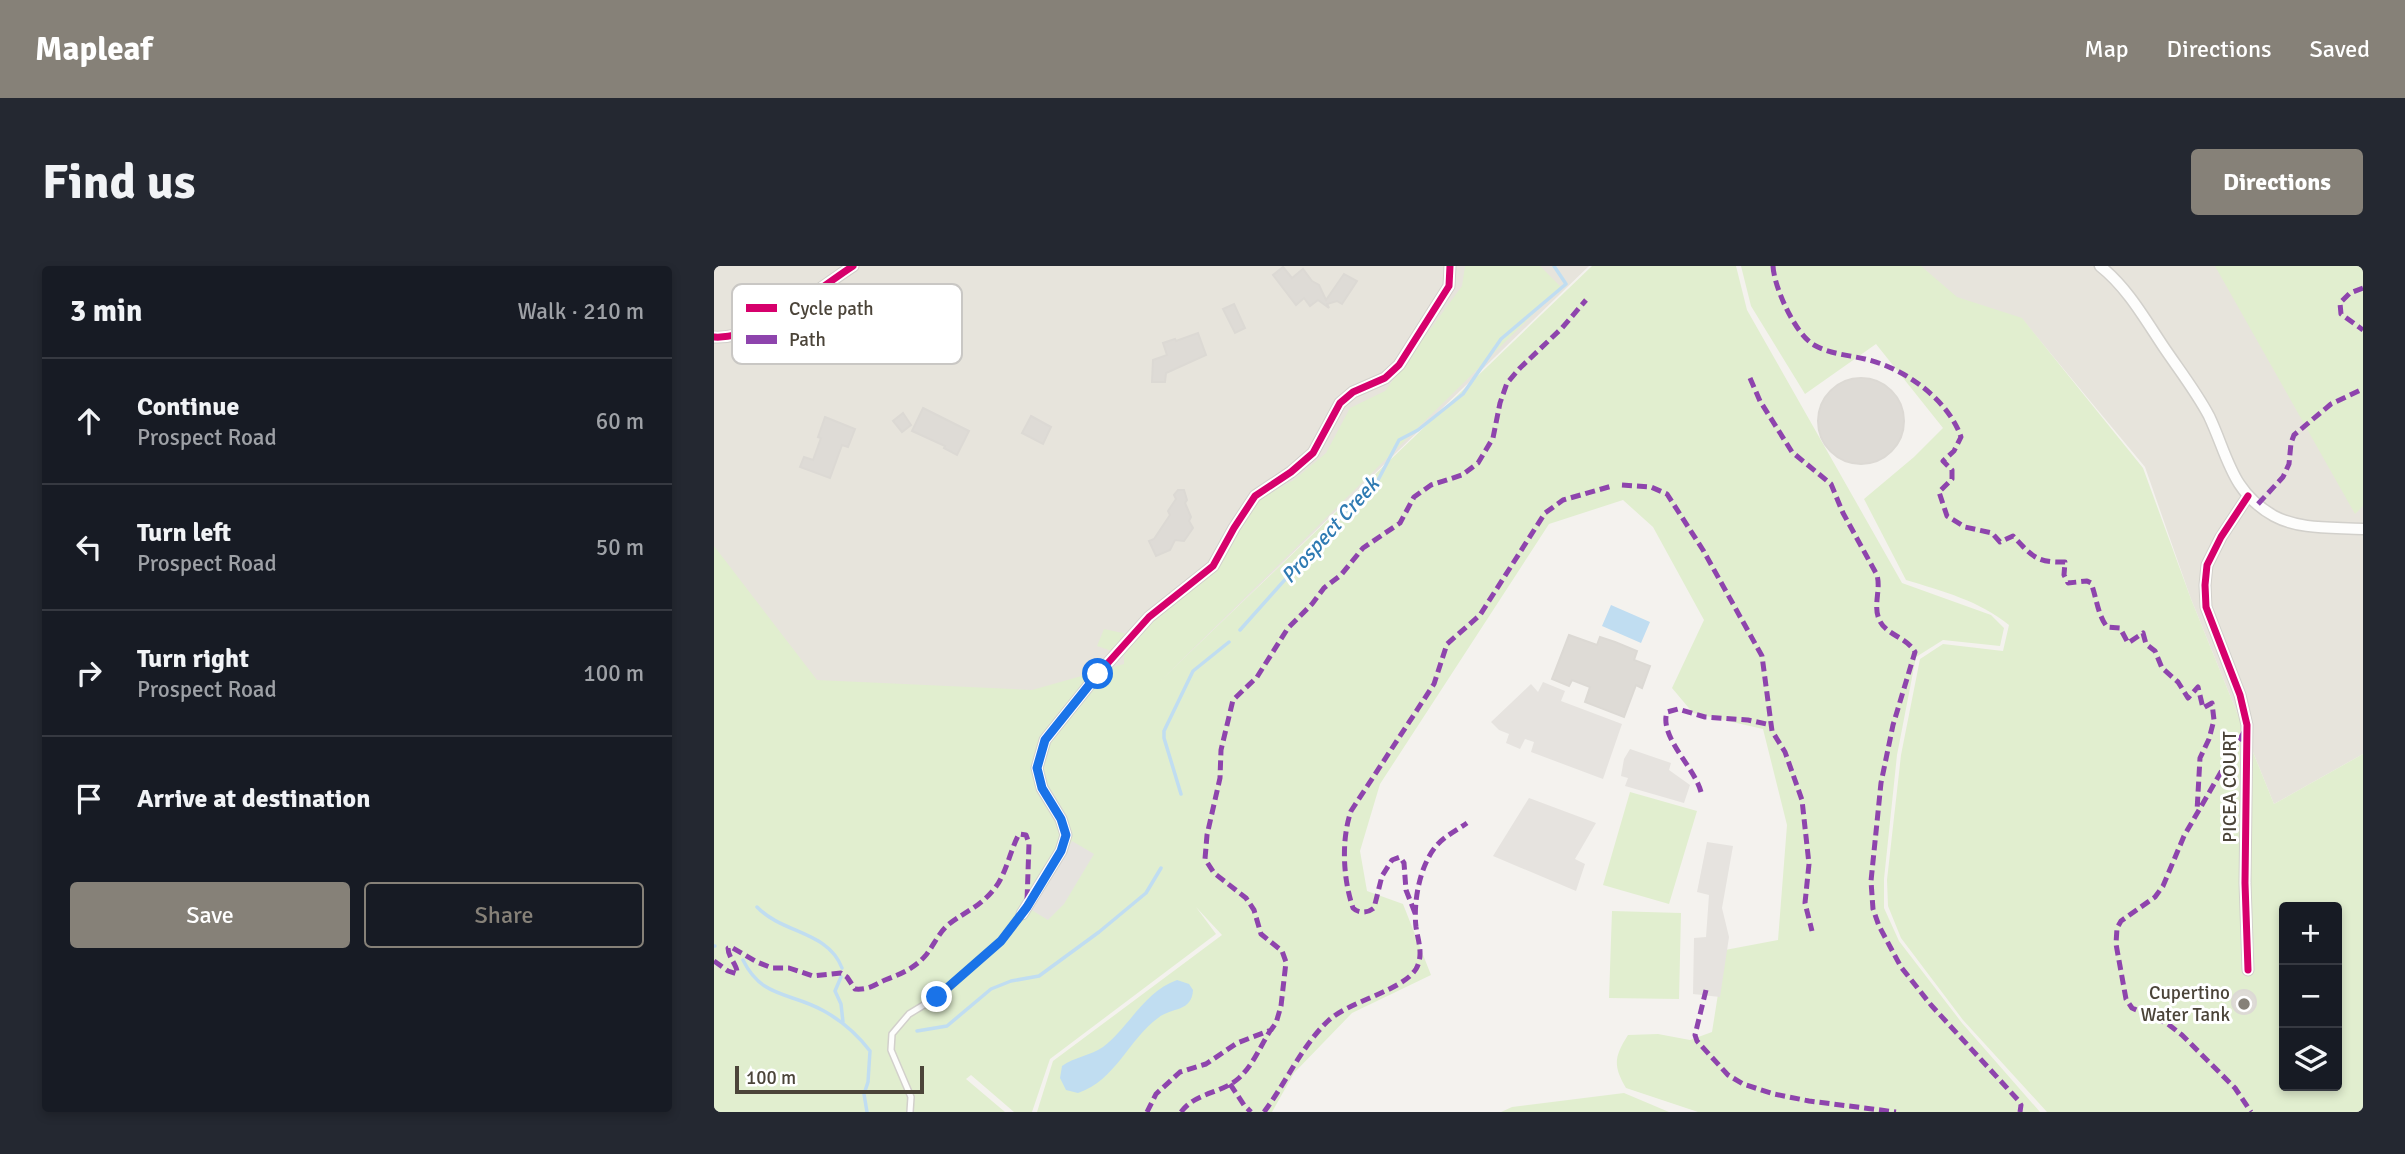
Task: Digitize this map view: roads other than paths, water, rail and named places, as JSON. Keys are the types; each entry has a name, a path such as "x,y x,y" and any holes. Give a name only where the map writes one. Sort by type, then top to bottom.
{"street":[{"path":"826,284 853,266"},
{"path":"1022,914 1061,851 1066,835 1061,819 1042,788 1037,768 1045,740 1098,674 1149,617 1213,566 1255,496 1313,453 1340,403 1353,392 1385,378 1399,365 1449,286 1450,266"},
{"path":"2100,266 2126,292 2196,394 2209,417 2236,481 2248,496 2273,515 2292,524 2363,529"},
{"path":"714,337 732,337"},
{"name":"PICEA COURT","path":"2248,496 2221,537 2207,565 2205,585 2206,607 2240,695 2246,725 2245,883 2248,970"}],"lane":[{"path":"910,1112 911,1097 891,1050 892,1034 909,1014 937,997 1001,941 1022,914"}],"water":[{"path":"1611,605 1650,622 1641,643 1602,626"},
{"path":"1177,980 1189,984 1193,990 1192,997 1185,1006 1158,1018 1138,1037 1112,1069 1091,1087 1078,1093 1066,1090 1060,1078 1062,1066 1103,1047 1146,1001"}],"waterway":[{"name":"Prospect Creek","path":"1240,630 1356,500 1377,482 1399,440 1418,430 1463,394 1501,339 1566,284 1554,266"},
{"name":"Prospect Creek","path":"1181,794 1164,731 1193,671 1229,642"},
{"name":"Prospect Creek","path":"917,1031 947,1026 991,989 1011,981 1039,976 1146,893 1161,868"},
{"path":"757,907 779,923 826,947 842,968"},
{"path":"743,960 759,982 837,1019 870,1051 868,1082 864,1094 867,1112"},
{"path":"841,977 835,991 841,1004 843,1022"}],"place":[{"name":"Cupertino Water Tank","path":"2244,1004"}]}
